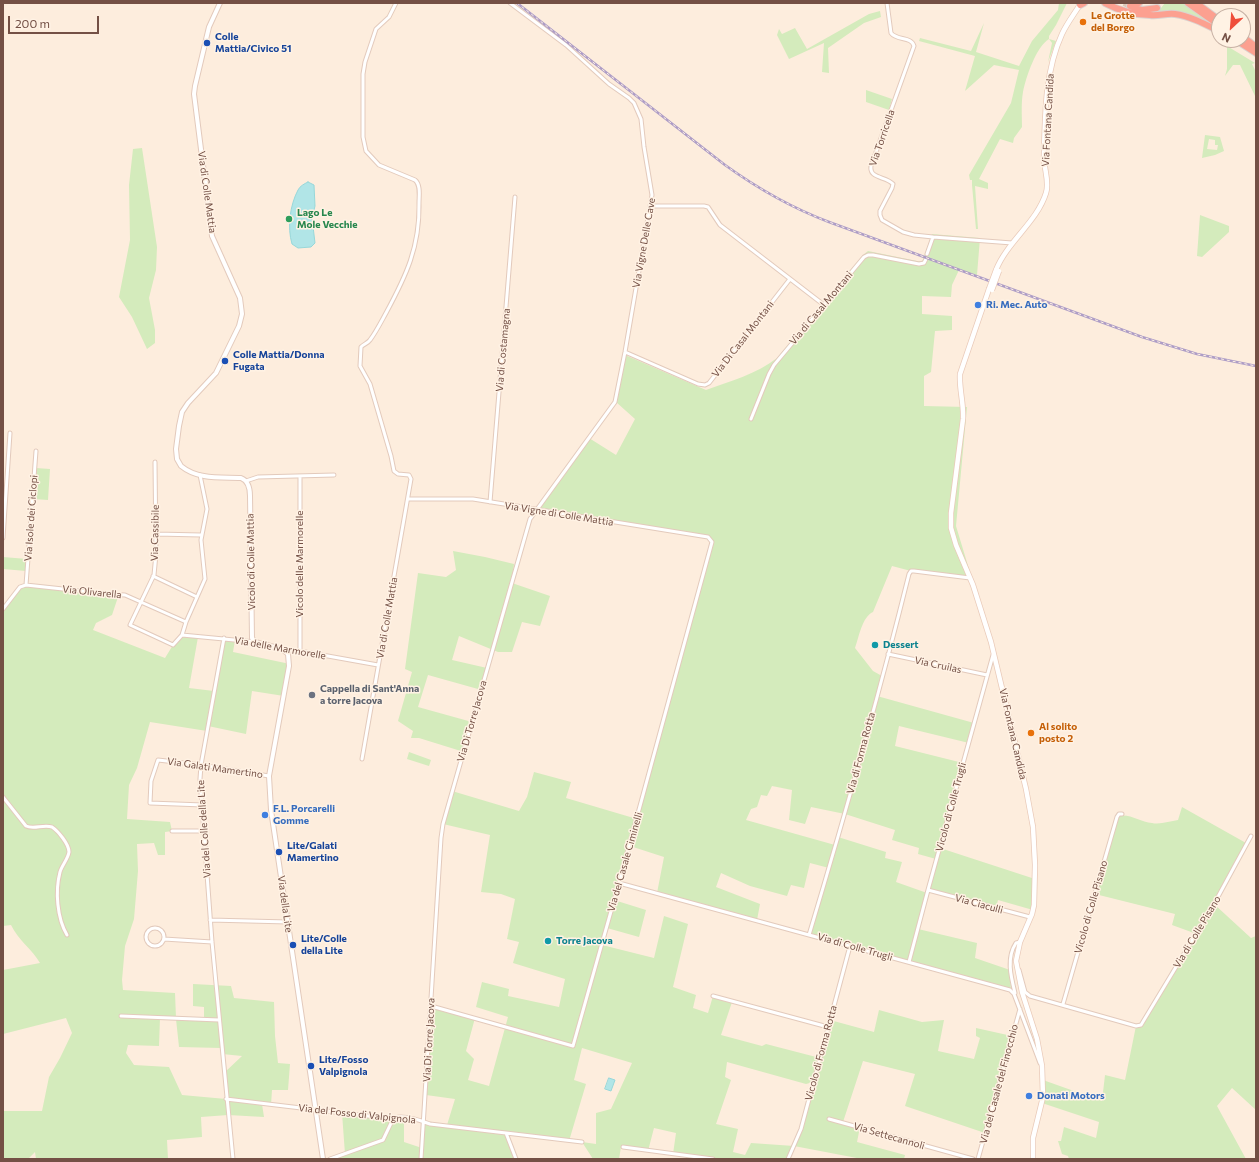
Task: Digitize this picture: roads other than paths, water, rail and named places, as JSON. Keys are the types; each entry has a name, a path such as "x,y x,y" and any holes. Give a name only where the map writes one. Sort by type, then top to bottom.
{"highway":[{"path":"1105,3 1122,10 1150,16 1166,13 1179,15 1211,27"},
{"path":"1139,3 1130,6 1142,10 1157,8"},
{"path":"1140,14 1157,8 1162,3"},
{"path":"1188,3 1211,19"},
{"path":"1197,3 1211,14"}],"main road":[{"name":"Via Fontana Candida","path":"1033,1159 1033,1138 1042,1099 1042,1066 1037,1039 1022,992 1017,967 1017,956 1020,942 1034,908 1035,884 1032,819 994,652 970,578 956,545 950,519 963,419 960,374 1004,254 1035,213 1046,192 1047,182 1044,157 1049,75 1061,35 1082,4"}],"street":[{"name":"Via di Colle Mattia","path":"220,3 209,30 194,92 212,236 239,296 242,312 240,326 218,370 211,380 186,404 180,419 177,443 177,460 182,467 200,475 217,478 241,478 246,481 258,477 334,475"},
{"name":"Via di Colle Mattia","path":"362,759 409,499 411,476 398,474 394,470 370,384 360,366 361,346 371,339 410,265 419,222 419,194 417,182 380,166 367,152 363,138 363,74 365,62 376,28 389,17 396,3"},
{"name":"Via Vigne Delle Cave","path":"510,3 564,44 611,86 629,98 635,105 642,120 644,149 652,191 651,206 625,352"},
{"name":"Via Torricella","path":"886,3 891,33 894,37 911,41 914,46 870,170 872,174 891,181 893,184 880,211 882,220 908,234 933,237"},
{"name":"Via di Costamagna","path":"490,502 515,197"},
{"path":"651,206 706,206 711,209 721,226 824,305"},
{"path":"927,254 933,237 1012,243"},
{"name":"Via di Casal Montani","path":"751,419 773,366 867,255 876,255 918,264 924,263 926,259"},
{"name":"Via Di Casal Montani","path":"625,352 698,384 707,385 790,279"},
{"name":"Via Di Torre Jacova","path":"422,1159 443,824 530,519 535,510 544,500 613,405 625,352"},
{"path":"3,538 10,433"},
{"name":"Via Isole dei Ciclopi","path":"26,585 36,451"},
{"name":"Via Cassibile","path":"155,462 156,554 154,576 130,625 172,645 182,635"},
{"path":"182,635 205,577 201,540 207,509 200,475"},
{"name":"Vicolo delle Marmorelle","path":"300,476 300,652"},
{"name":"Vicolo di Colle Mattia","path":"246,481 249,485 250,494 251,630 253,641 255,642"},
{"name":"Via Vigne di Colle Mattia","path":"409,499 467,498 708,538"},
{"path":"156,534 202,535"},
{"name":"Via del Casale Ciminelli","path":"431,1006 573,1046 620,883 712,545 712,540 708,538"},
{"name":"Via di Forma Rotta","path":"809,935 848,801 901,610 909,575 911,571 970,578"},
{"path":"154,576 197,597"},
{"path":"4,607 20,587 26,585"},
{"name":"Via Olivarella","path":"26,585 125,595 186,622"},
{"path":"3,602 4,607"},
{"name":"Via delle Marmorelle","path":"182,635 255,642 286,651 291,650 378,665"},
{"name":"Via del Colle della Lite","path":"224,638 201,765 200,779 210,920 226,1099 233,1159"},
{"name":"Via della Lite","path":"286,651 288,654 289,666 269,776 271,810 323,1159"},
{"name":"Vicolo di Colle Trugli","path":"909,962 994,652"},
{"name":"Via Cruilas","path":"888,654 987,676"},
{"name":"Via Galati Mamertino","path":"202,804 150,803 151,781 158,760 269,776"},
{"path":"3,797 26,826 30,828 52,827 67,847 69,853 60,871 58,890 62,924 67,935"},
{"name":"Vicolo di Colle Pisano","path":"1063,1004 1117,817 1119,814 1122,814"},
{"path":"172,831 204,831"},
{"name":"Via di Colle Pisano","path":"1063,1004 1140,1026 1214,904 1251,836"},
{"name":"Via di Colle Trugli","path":"620,883 1008,989 1013,992 1017,1000"},
{"name":"Via Ciaculli","path":"928,890 1030,918"},
{"path":"210,920 288,922"},
{"path":"151,928 157,928 162,931 164,939 158,946 152,946 148,943 145,935 151,928"},
{"path":"164,939 212,942"},
{"path":"1020,942 1016,943 1010,962 1012,979 1017,1000 1034,1050 1042,1066"},
{"name":"Vicolo di Forma Rotta","path":"788,1159 801,1129 850,946"},
{"path":"1017,967 1020,972 1024,991 1027,995 1063,1004"},
{"path":"713,996 828,1027"},
{"name":"Via del Casale del Finocchio","path":"978,1159 1020,1009"},
{"path":"121,1016 219,1020"},
{"name":"Via del Fosso di Valpignola","path":"226,1099 393,1119 399,1117 430,1123 582,1142"},
{"path":"330,1159 383,1140 393,1119"},
{"name":"Via Settecannoli","path":"829,1119 973,1159"},
{"path":"506,1133 516,1159"},
{"path":"623,1147 677,1157 713,1159"}],"water":[{"name":"Lago Le Mole Vecchie","path":"308,182 314,185 315,206 312,218 315,243 311,247 298,248 292,244 290,237 291,209 298,190 301,186"},
{"path":"609,1078 615,1080 611,1091 605,1089"}],"tunnel":[{"path":"1124,3 1130,6"}],"railway":[{"path":"517,3 725,165 750,182 788,204 829,222 1142,337 1197,354 1256,366"}],"place":[{"name":"Le Grotte del Borgo","path":"1083,22"},
{"name":"Colle Mattia/Civico 51","path":"207,43"},
{"name":"Lago Le Mole Vecchie","path":"289,219"},
{"name":"Ri. Mec. Auto","path":"978,305"},
{"name":"Colle Mattia/Donna Fugata","path":"225,361"},
{"name":"Dessert","path":"875,645"},
{"name":"Cappella di Sant'Anna a torre Jacova","path":"312,695"},
{"name":"Al solito posto 2","path":"1031,733"},
{"name":"F.L. Porcarelli Gomme","path":"265,815"},
{"name":"Lite/Galati Mamertino","path":"279,852"},
{"name":"Torre Jacova","path":"548,941"},
{"name":"Lite/Colle della Lite","path":"293,945"},
{"name":"Lite/Fosso Valpignola","path":"311,1066"},
{"name":"Donati Motors","path":"1029,1096"}]}
